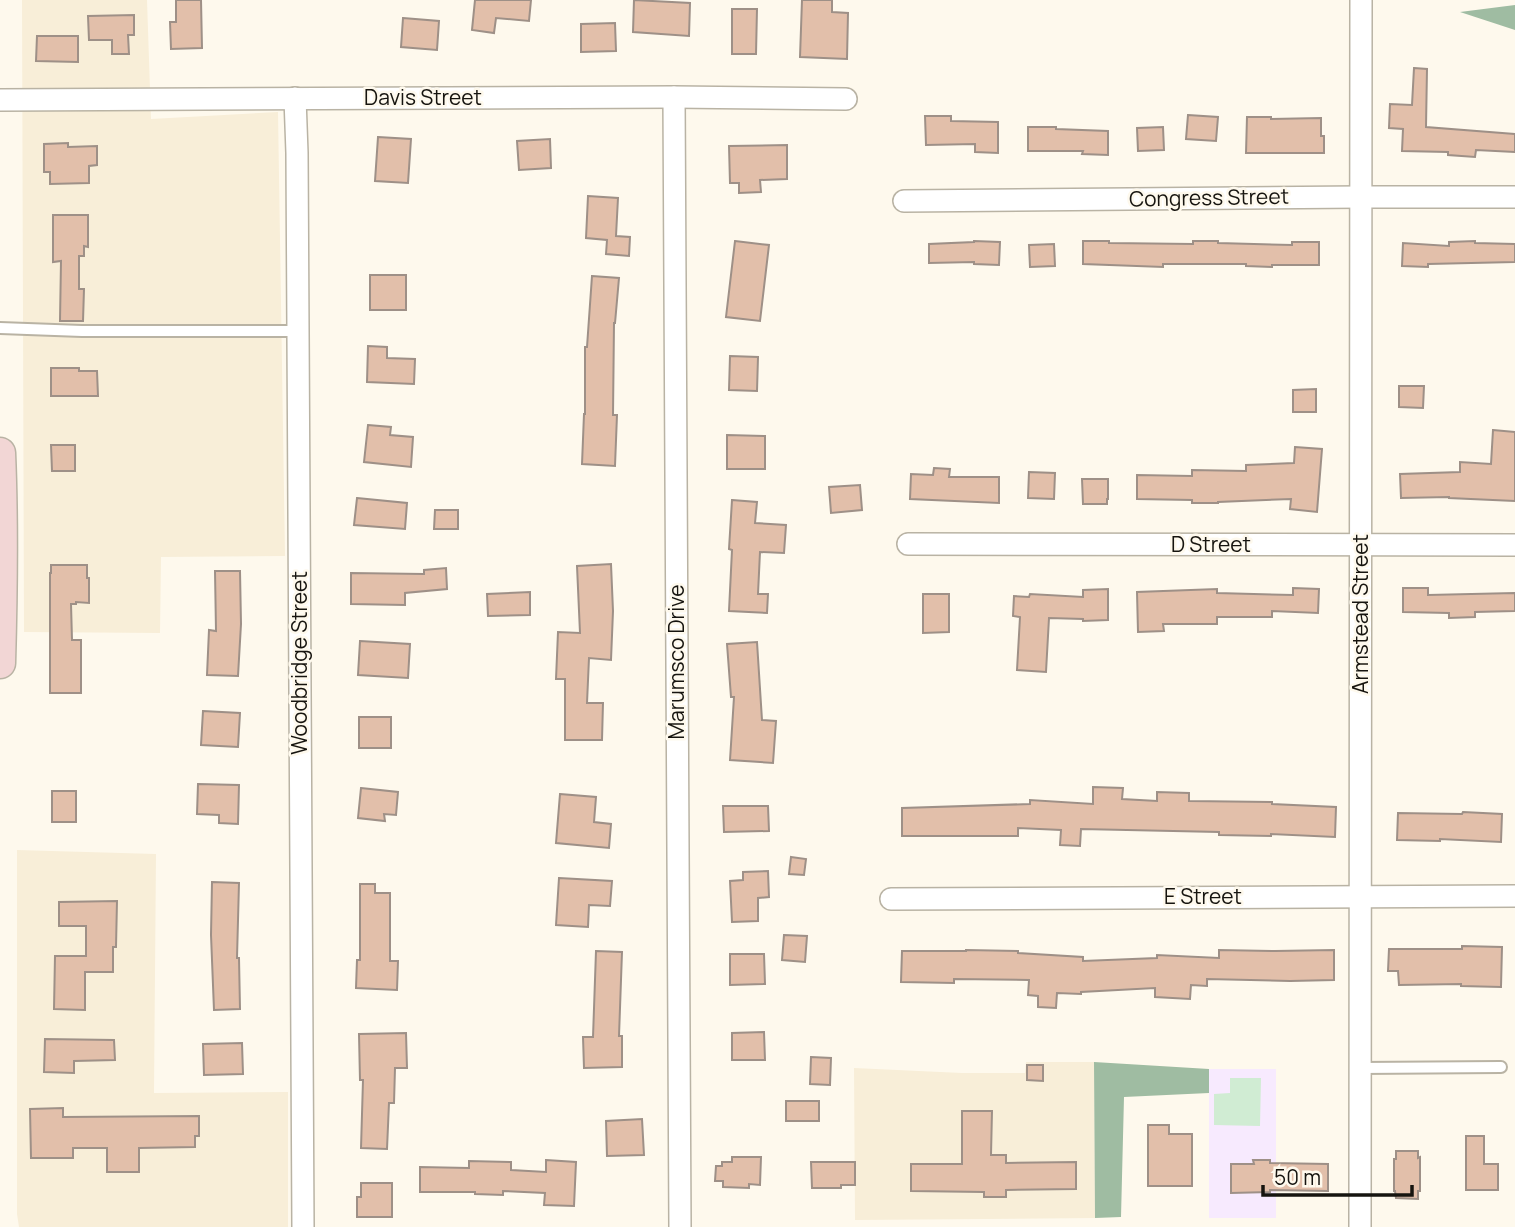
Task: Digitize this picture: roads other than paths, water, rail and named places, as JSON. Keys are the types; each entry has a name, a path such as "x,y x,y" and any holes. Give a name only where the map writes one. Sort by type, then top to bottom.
{"main road":[{"path":"0,453 0,663"}],"street":[{"name":"Armstead Street","path":"1360,1227 1361,0"},
{"name":"Davis Street","path":"0,100 674,97 846,99"},
{"name":"Marumsco Drive","path":"674,97 680,1227"},
{"name":"Woodbridge Street","path":"295,98 298,153 303,1227"},
{"name":"Congress Street","path":"904,201 1515,197"},
{"name":"D Street","path":"908,544 1515,545"},
{"name":"E Street","path":"891,899 1515,896"}],"lane":[{"path":"0,328 299,331"},
{"path":"1360,1068 1501,1067"}]}
